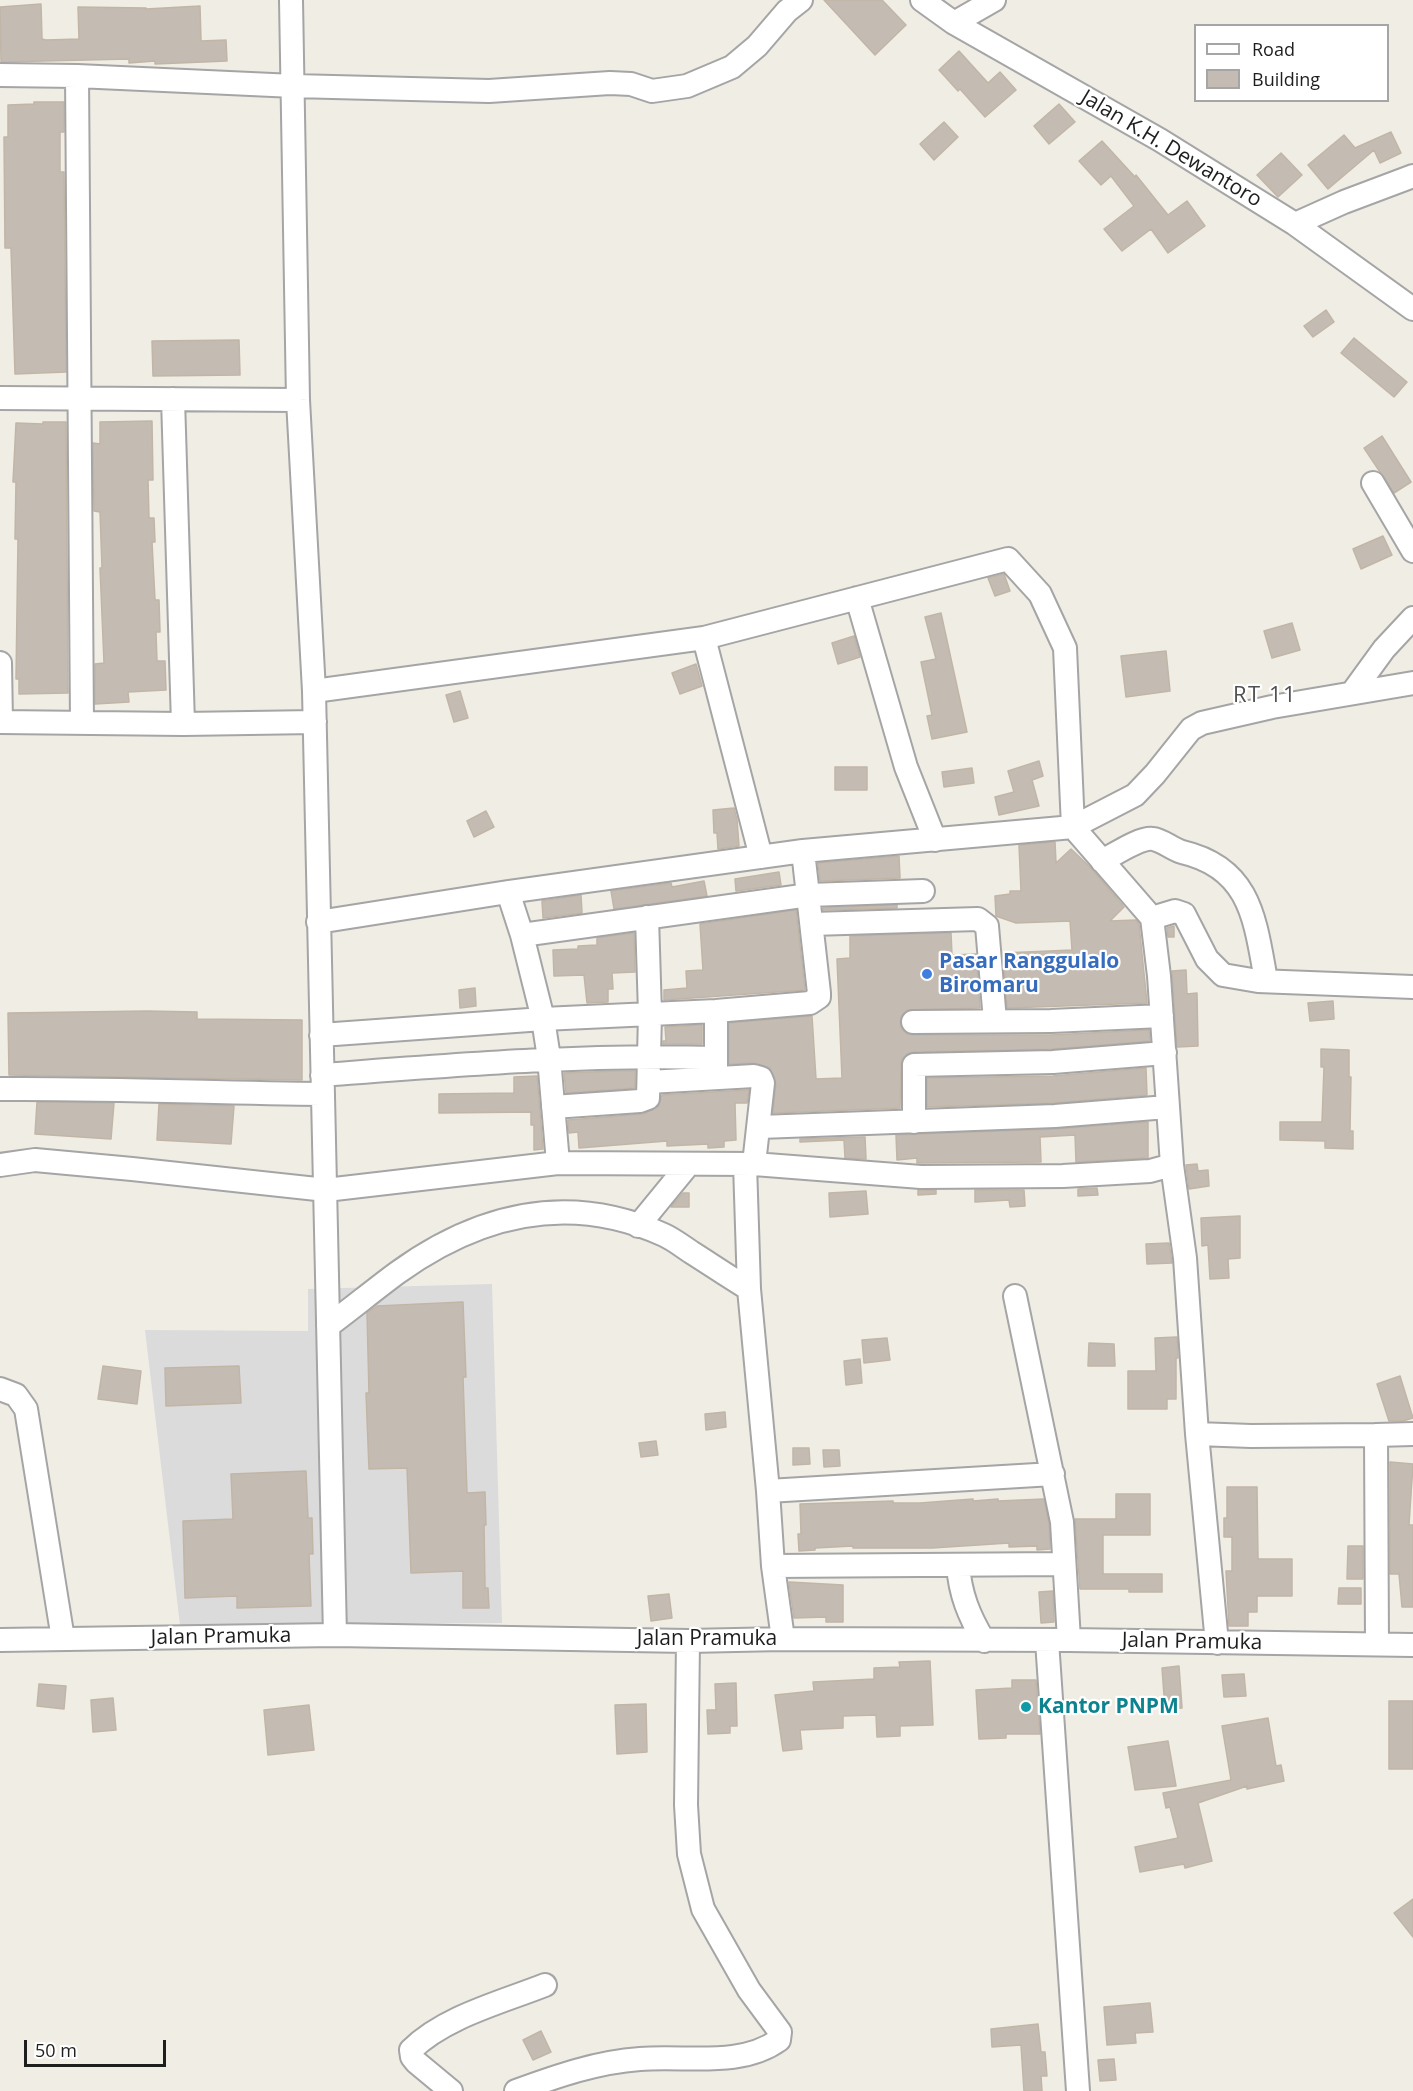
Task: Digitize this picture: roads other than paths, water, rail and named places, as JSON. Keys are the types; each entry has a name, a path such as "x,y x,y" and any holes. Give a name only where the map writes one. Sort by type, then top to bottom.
{"street":[{"path":"291,0 298,400 315,722 335,1635"},
{"path":"764,36 771,15 772,0"},
{"path":"0,75 77,75 294,86 489,91 610,83 631,84 652,91 687,86 732,67 757,46 787,11 801,0"},
{"name":"Jalan K.H. Dewantoro","path":"922,0 954,23 1160,140 1294,224 1413,309"},
{"path":"954,23 994,0"},
{"path":"77,75 82,723"},
{"path":"1294,224 1413,176"},
{"path":"0,398 298,400"},
{"path":"172,399 183,724"},
{"path":"1373,483 1413,551"},
{"path":"314,691 704,638 1008,559 1040,594 1065,648 1073,827 1152,918 1165,1053 1172,1165 1185,1258 1197,1434 1217,1643"},
{"path":"857,598 906,767 935,840"},
{"path":"1352,693 1384,649 1413,618"},
{"path":"704,638 761,857"},
{"path":"0,663 1,722 183,724 315,722"},
{"path":"318,922 508,892 803,851 1073,827 1135,795 1191,729 1202,723 1272,706 1413,683"},
{"path":"1102,861 1142,841 1154,839 1173,850 1202,857 1222,868 1237,883 1255,921 1266,980"},
{"path":"321,1035 543,1019 804,1005 817,999 819,993 803,851"},
{"path":"522,935 808,895 923,891"},
{"path":"508,892 522,935 543,1019 549,1058 558,1162"},
{"path":"1152,918 1175,912 1184,914 1207,958 1223,975 1258,981 1413,987"},
{"path":"553,1107 644,1101 649,1095 650,1014 647,917"},
{"path":"812,924 978,919 987,926 996,1022"},
{"path":"716,1011 716,1069"},
{"path":"913,1022 996,1022 1162,1016"},
{"path":"454,1026 456,1065"},
{"path":"914,1122 914,1065 1053,1062 1165,1053"},
{"path":"0,1089 86,1088 191,1093 323,1084 456,1065 549,1058 648,1056 761,1078 763,1083 760,1127 749,1164 749,1289 773,1566 783,1639"},
{"path":"649,1082 716,1069"},
{"path":"760,1127 1055,1116 1167,1107"},
{"path":"0,1165 35,1160 326,1190 558,1162 749,1164 921,1177 1063,1176 1150,1171 1172,1165"},
{"path":"638,1226 688,1165"},
{"path":"328,1326 399,1272 447,1243 491,1224 527,1214 556,1211 588,1212 665,1235 749,1289"},
{"path":"1015,1296 1062,1522 1063,1564 1058,1640 1078,2091"},
{"path":"0,1389 16,1395 26,1410 63,1639"},
{"path":"1197,1434 1251,1436 1413,1434"},
{"path":"1376,1435 1377,1644"},
{"path":"768,1491 1053,1474"},
{"path":"773,1566 1063,1564"},
{"path":"958,1565 959,1578 969,1615 984,1641"},
{"name":"Jalan Pramuka","path":"0,1640 335,1635 688,1641 1058,1640 1413,1645"},
{"path":"516,2091 581,2069 639,2059 741,2056 759,2052 779,2040 780,2032 749,1990 703,1909 689,1854 686,1805 688,1641"},
{"path":"451,2091 416,2062 411,2050 433,2033 466,2015 545,1985"}],"place":[{"name":"Pasar Ranggulalo Biromaru","path":"927,974"},
{"name":"Kantor PNPM","path":"1026,1707"}],"district":[{"name":"RT 11","path":"1265,696"}]}
